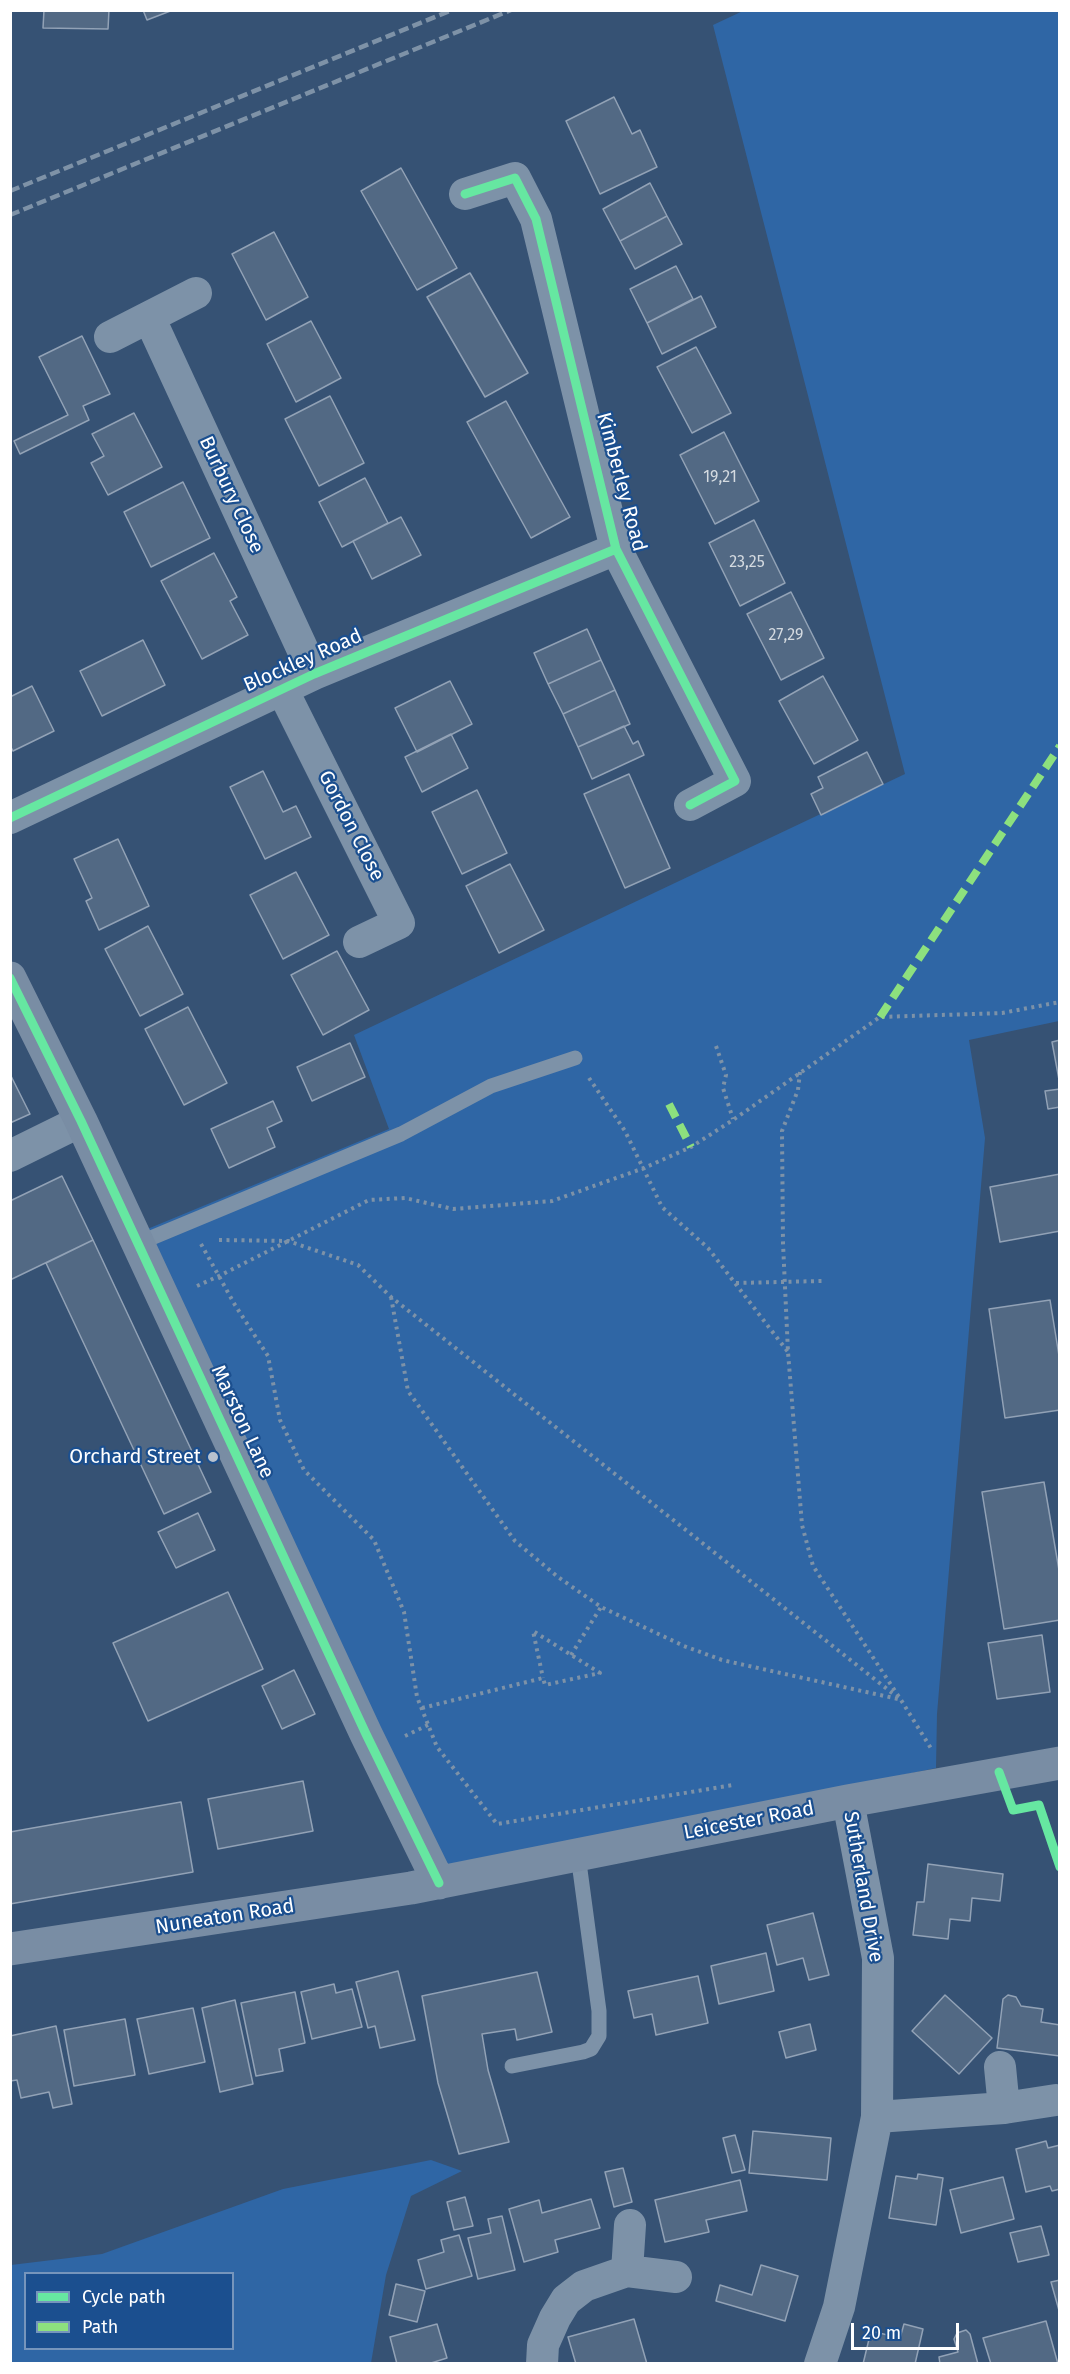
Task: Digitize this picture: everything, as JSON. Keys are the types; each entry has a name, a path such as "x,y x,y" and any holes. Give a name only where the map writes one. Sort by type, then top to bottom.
{"main road":[{"name":"Marston Lane","path":"10,978 139,1243 366,1734 439,1883"},
{"name":"Leicester Road","path":"439,1883 848,1801 1059,1763"},
{"name":"Nuneaton Road","path":"10,1949 439,1883"}],"street":[{"name":"Kimberley Road","path":"465,194 515,178 536,219 616,549 735,781 690,805"},
{"path":"110,337 196,293"},
{"name":"Burbury Close","path":"149,316 314,674"},
{"name":"Blockley Road","path":"10,818 314,674 616,549"},
{"name":"Gordon Close","path":"282,689 399,923 359,942"},
{"path":"10,1156 81,1121"},
{"name":"Sutherland Drive","path":"820,2364 839,2307 877,2117 878,1958 848,1801"},
{"path":"1000,2067 1004,2109"},
{"path":"877,2117 1004,2109 1056,2100"},
{"path":"627,2271 630,2225"},
{"path":"542,2364 543,2345 555,2318 566,2300 584,2286 627,2271 676,2277"}],"lane":[{"path":"139,1243 401,1134 491,1086 575,1058"},
{"path":"512,2066 583,2052 591,2049 599,2036 599,2011 578,1855"}],"path":[{"path":"165,1299 219,1276 369,1200 405,1198 453,1209 552,1201 644,1168 691,1147 880,1017 1002,1013 1059,1002"},
{"path":"716,1046 726,1075 723,1088 733,1120"},
{"path":"575,1058 625,1131 662,1207 708,1248 788,1352"},
{"path":"800,1071 798,1090 782,1131 788,1352 802,1525 813,1566 933,1752 921,1754"},
{"path":"744,1783 497,1824 437,1747 417,1697 404,1612 374,1540 304,1470 280,1420 268,1356 199,1239 288,1241 358,1265 391,1297 901,1700"},
{"path":"735,1283 822,1281"},
{"path":"391,1297 408,1391 515,1541 558,1577 601,1607 684,1646 722,1660 901,1700"},
{"path":"572,1655 601,1607"},
{"path":"533,1631 600,1672 545,1685 543,1678 533,1631"},
{"path":"422,1708 543,1678"}],"shaded area":[{"path":"745,10 1059,11 1059,1021 969,1040 985,1138 937,1714 936,1768 448,1871 145,1230 389,1129 354,1035 905,774 713,25"},
{"path":"431,2160 462,2171 411,2196 386,2275 371,2363 11,2363 11,2265 102,2254 283,2189"}],"building":[{"path":"44,10 109,10 108,29 43,28"},
{"path":"143,10 173,10 147,20"},
{"path":"614,97 632,134 640,130 657,167 600,194 566,121"},
{"path":"401,168 457,268 417,290 361,191"},
{"path":"650,183 667,216 620,241 603,209"},
{"path":"667,216 682,244 635,269 620,241"},
{"path":"274,232 308,297 266,320 232,254"},
{"path":"676,266 693,299 647,323 630,289"},
{"path":"470,273 528,373 485,397 427,297"},
{"path":"701,296 716,327 662,354 647,323"},
{"path":"311,321 341,378 296,402 267,344"},
{"path":"82,336 110,394 83,406 89,420 20,454 14,441 68,415 39,357"},
{"path":"696,347 731,413 692,433 657,367"},
{"path":"330,396 364,463 319,486 285,419"},
{"path":"506,401 570,517 531,538 467,422"},
{"path":"134,413 162,467 108,495 91,463 104,456 92,434"},
{"path":"724,432 759,501 715,524 680,455"},
{"path":"365,478 388,523 342,547 319,502"},
{"path":"183,482 210,538 151,567 124,512"},
{"path":"401,517 421,555 372,579 353,541"},
{"path":"754,520 785,583 740,606 709,543"},
{"path":"214,553 237,597 230,601 248,635 202,659 161,581"},
{"path":"791,592 824,658 781,680 747,614"},
{"path":"587,629 601,660 548,684 534,653"},
{"path":"143,640 165,685 102,716 80,671"},
{"path":"601,660 615,690 563,714 548,684"},
{"path":"823,676 858,740 814,764 779,701"},
{"path":"450,681 472,724 417,752 395,708"},
{"path":"32,686 54,731 13,751 10,746 10,697"},
{"path":"615,690 630,724 578,747 563,714"},
{"path":"624,726 633,744 638,741 644,755 592,779 578,747"},
{"path":"451,734 468,768 422,792 405,757"},
{"path":"867,752 883,784 821,815 811,794 823,788 818,777"},
{"path":"263,771 283,812 296,806 311,837 265,859 230,787"},
{"path":"629,774 670,868 625,888 584,794"},
{"path":"477,790 507,853 462,874 432,812"},
{"path":"118,839 149,906 99,930 86,901 92,898 74,859"},
{"path":"510,864 544,930 499,953 466,886"},
{"path":"296,872 329,935 283,959 250,895"},
{"path":"148,926 183,994 140,1016 105,949"},
{"path":"337,951 369,1010 323,1035 291,975"},
{"path":"188,1007 227,1083 184,1105 145,1029"},
{"path":"1060,1040 1060,1085 1052,1042"},
{"path":"350,1043 365,1077 312,1101 297,1067"},
{"path":"10,1074 30,1114 10,1123"},
{"path":"1060,1089 1060,1107 1048,1109 1045,1091"},
{"path":"273,1101 282,1121 267,1128 275,1147 229,1168 211,1129"},
{"path":"1060,1174 1060,1231 1000,1242 990,1187"},
{"path":"62,1176 93,1240 10,1280 10,1201"},
{"path":"93,1240 211,1492 164,1514 46,1263"},
{"path":"1050,1300 1060,1362 1060,1410 1005,1418 989,1309"},
{"path":"1044,1482 1060,1576 1060,1620 1004,1629 982,1492"},
{"path":"198,1513 215,1550 176,1568 158,1532"},
{"path":"228,1592 263,1669 148,1721 113,1643"},
{"path":"1042,1635 1050,1692 997,1699 988,1643"},
{"path":"294,1670 315,1714 282,1729 262,1686"},
{"path":"303,1781 313,1831 218,1849 208,1799"},
{"path":"181,1802 193,1872 10,1904 10,1832"},
{"path":"928,1864 1003,1874 1000,1901 972,1898 970,1921 950,1919 948,1939 913,1935 917,1902 924,1902"},
{"path":"813,1913 829,1975 809,1980 803,1958 777,1965 767,1925"},
{"path":"766,1953 774,1991 719,2004 711,1966"},
{"path":"398,1971 415,2040 380,2048 375,2026 368,2028 356,1982"},
{"path":"537,1972 552,2032 517,2040 515,2029 482,2034 488,2070 509,2142 459,2154 438,2083 422,1996"},
{"path":"698,1976 708,2023 656,2035 652,2014 634,2018 628,1991"},
{"path":"334,1984 336,1993 352,1989 362,2027 312,2039 301,1992"},
{"path":"295,1992 305,2043 279,2049 283,2071 256,2076 241,2003"},
{"path":"945,1995 992,2038 959,2074 912,2031"},
{"path":"1008,1995 1016,1997 1021,2006 1043,2009 1041,2022 1060,2025 1060,2056 997,2048 1003,1999"},
{"path":"235,2000 253,2084 220,2092 202,2008"},
{"path":"193,2008 205,2062 149,2074 137,2019"},
{"path":"125,2019 135,2075 74,2086 64,2030"},
{"path":"810,2024 816,2050 786,2058 779,2032"},
{"path":"56,2026 72,2104 53,2108 49,2092 21,2098 17,2080 10,2081 10,2036"},
{"path":"753,2131 831,2138 827,2180 749,2173"},
{"path":"735,2135 745,2170 732,2173 723,2138"},
{"path":"1046,2141 1048,2148 1060,2145 1060,2189 1052,2191 1050,2186 1026,2192 1016,2149"},
{"path":"623,2168 632,2202 614,2207 605,2172"},
{"path":"918,2174 943,2178 936,2225 889,2218 896,2176 917,2179"},
{"path":"1003,2177 1014,2219 961,2233 950,2190"},
{"path":"740,2180 747,2211 706,2220 709,2232 665,2242 655,2200"},
{"path":"465,2197 473,2226 454,2230 447,2202"},
{"path":"591,2199 600,2228 555,2240 558,2252 524,2262 509,2209 539,2200 542,2213"},
{"path":"502,2216 515,2270 478,2279 468,2238 491,2233 488,2219"},
{"path":"1041,2226 1049,2255 1018,2262 1010,2233"},
{"path":"459,2235 472,2276 426,2289 418,2260 444,2252 441,2240"},
{"path":"761,2265 798,2276 785,2321 716,2301 720,2285 752,2295"},
{"path":"1060,2280 1060,2314 1051,2282"},
{"path":"396,2284 425,2291 417,2322 389,2315"},
{"path":"634,2319 647,2364 576,2364 568,2337"},
{"path":"1046,2321 1058,2364 991,2364 983,2338"},
{"path":"437,2324 447,2358 428,2364 397,2364 390,2337"},
{"path":"904,2324 923,2329 915,2364 863,2364 871,2331 900,2338"},
{"path":"966,2330 970,2334 978,2364 940,2364 939,2357 958,2352 954,2339 957,2333"}],"railway":[{"path":"10,191 452,10"},
{"path":"10,215 511,10"}],"marked path":[{"path":"880,1017 1060,746"},
{"path":"669,1104 691,1147"}],"cycle path":[{"path":"465,194 515,178 536,219 616,549 735,781 690,805"},
{"path":"10,818 314,674 616,549"},
{"path":"10,978 81,1121 366,1734 439,1883"},
{"path":"999,1772 1013,1810 1039,1805 1060,1867"}],"place":[{"name":"Orchard Street","path":"213,1457"}]}
